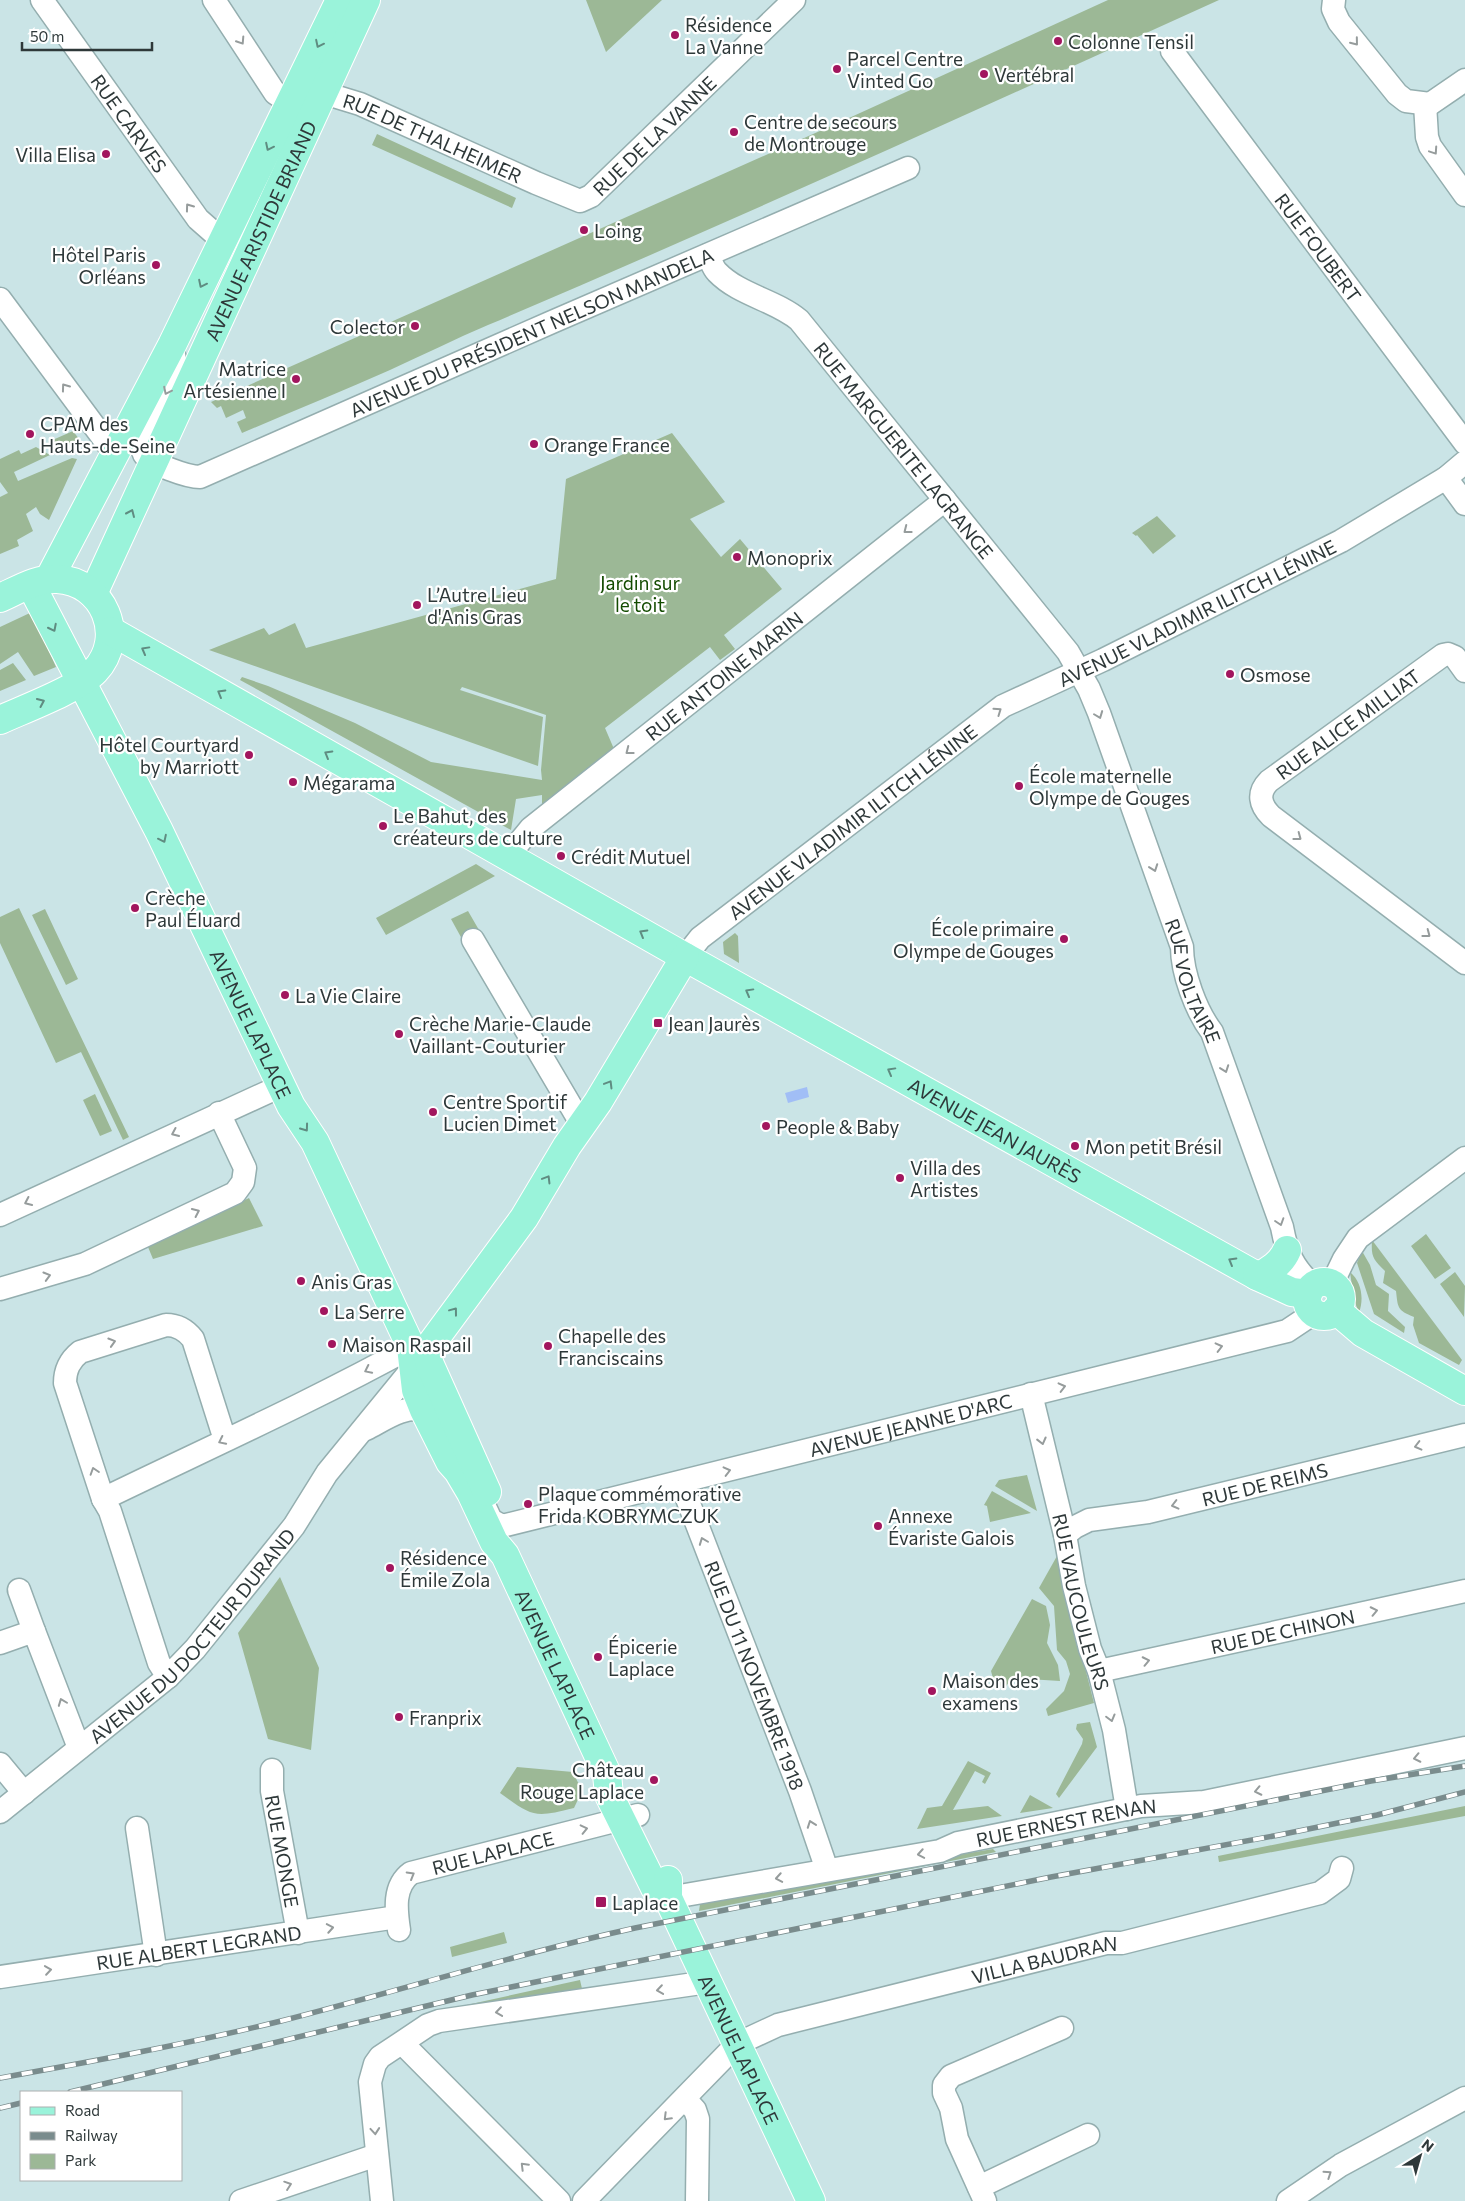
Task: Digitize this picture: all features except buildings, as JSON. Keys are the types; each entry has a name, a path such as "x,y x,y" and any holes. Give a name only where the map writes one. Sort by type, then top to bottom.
{"main road":[{"name":"AVENUE ARISTIDE BRIAND","path":"40,582 115,454 172,345 340,0"},
{"name":"AVENUE ARISTIDE BRIAND","path":"93,594 366,0"},
{"path":"0,598 40,582 77,583 93,594 106,611 111,630 106,656 95,671 81,682 0,720"},
{"name":"AVENUE LAPLACE","path":"40,582 81,682 159,831 296,1116 315,1142 417,1356 416,1390 424,1410 450,1462 467,1469 502,1526 505,1555"},
{"name":"AVENUE JEAN JAURÈS","path":"111,630 685,957 1257,1276 1292,1292 1321,1297 1363,1333 1465,1391"},
{"name":"AVENUE VLADIMIR ILITCH LÉNINE","path":"417,1356 524,1218 598,1102 685,957"},
{"path":"1257,1276 1274,1266 1282,1259 1287,1250"},
{"name":"AVENUE LAPLACE","path":"417,1356 430,1365 467,1469 471,1492 494,1542 505,1555 607,1774 625,1789 629,1818 668,1879 668,1898 811,2201"}],"street":[{"name":"RUE CARVES","path":"42,0 198,219 223,241"},
{"path":"214,0 275,93 290,103"},
{"name":"RUE DE LA VANNE","path":"576,200 583,200 591,196 794,0"},
{"path":"1334,0 1333,9 1339,22 1397,94 1406,101 1420,104 1436,101 1465,80"},
{"name":"RUE FOUBERT","path":"1172,52 1465,443"},
{"name":"RUE DE THALHEIMER","path":"290,103 304,106 324,93 360,104 576,200"},
{"path":"1420,104 1430,146 1465,195"},
{"name":"AVENUE DU PRÉSIDENT NELSON MANDELA","path":"154,461 186,476 200,477 908,168"},
{"name":"RUE MARGUERITE LAGRANGE","path":"708,255 717,272 730,283 789,312 799,320 1068,652 1079,671"},
{"path":"0,299 115,454"},
{"path":"154,461 144,454 142,445 177,370 172,345"},
{"name":"AVENUE VLADIMIR ILITCH LÉNINE","path":"685,957 700,938 998,710 1341,541 1446,478 1465,462"},
{"path":"1446,478 1465,504"},
{"name":"RUE ANTOINE MARIN","path":"508,856 531,828 945,500"},
{"name":"RUE ALICE MILLIAT","path":"1465,671 1455,658 1448,654 1436,660 1269,781 1263,789 1261,796 1262,804 1271,816 1465,963"},
{"name":"RUE VOLTAIRE","path":"1079,671 1099,714 1182,947 1182,962 1202,1020 1212,1032 1282,1227 1287,1250 1294,1265 1321,1297"},
{"path":"473,940 582,1125"},
{"path":"0,1215 281,1086"},
{"path":"0,1289 85,1264 235,1193 243,1182 246,1172 219,1113"},
{"path":"1321,1297 1358,1238 1465,1158"},
{"name":"AVENUE JEANNE D'ARC","path":"502,1526 1291,1330 1321,1297"},
{"path":"168,1677 159,1663 110,1512 103,1499 65,1383 65,1372 73,1358 80,1352 166,1325 175,1325 187,1332 193,1339 225,1440"},
{"path":"103,1499 225,1440 417,1356"},
{"name":"AVENUE DU DOCTEUR DURAND","path":"0,1812 168,1677 195,1649 294,1526 328,1473 395,1388 417,1356"},
{"name":"RUE VAUCOULEURS","path":"1031,1394 1065,1535 1074,1586 1087,1640 1099,1671 1114,1730 1127,1809"},
{"name":"AVENUE DU DOCTEUR DURAND","path":"359,1433 400,1412 413,1408 424,1410"},
{"name":"RUE DE REIMS","path":"1065,1535 1089,1520 1148,1512 1465,1435"},
{"name":"RUE DU 11 NOVEMBRE 1918","path":"681,1483 800,1791 827,1870"},
{"path":"19,1590 79,1748"},
{"name":"RUE DE CHINON","path":"1099,1671 1465,1591"},
{"path":"0,1643 34,1631"},
{"name":"RUE ERNEST RENAN","path":"668,1898 940,1850 958,1843 1141,1806 1204,1802 1465,1748"},
{"path":"0,1764 24,1793"},
{"name":"RUE MONGE","path":"272,1770 272,1791 298,1933"},
{"name":"RUE LAPLACE","path":"398,1924 398,1888 400,1883 411,1873 629,1818"},
{"path":"137,1828 156,1955"},
{"name":"VILLA BAUDRAN","path":"738,2044 778,2025 1106,1943 1122,1943 1320,1893 1339,1879 1342,1868"},
{"name":"RUE ALBERT LEGRAND","path":"0,1977 298,1933 398,1924"},
{"path":"382,2201 370,2082 375,2064 380,2057 428,2025 439,2020 708,1982"},
{"path":"1062,2028 951,2076 946,2082 944,2093 951,2108 957,2139 982,2194 1088,2135"},
{"path":"402,2043 559,2201"},
{"path":"584,2201 738,2044"},
{"path":"1288,2201 1341,2165 1465,2098"},
{"path":"685,2099 695,2110 698,2119 697,2201"},
{"path":"242,2201 377,2155"}],"green space":[{"path":"586,0 662,0 606,52"},
{"path":"1108,0 1219,0 946,124 476,330 372,378 242,433 237,422 246,418 243,410 226,418 221,406 217,408 211,402 849,118"},
{"path":"377,134 516,198 512,208 372,145"},
{"path":"73,431 80,444 57,446 48,442"},
{"name":"Jardin sur le toit","path":"672,433 725,502 690,519 721,557 740,539 782,589 724,635 735,649 720,660 710,647 605,728 614,749 542,806 542,795 516,799 511,830 240,680 242,677 268,686 355,723 431,762 542,780 541,770 546,715 462,687 460,690 543,717 538,766 209,650 264,628 269,635 295,623 306,648 556,579 566,479"},
{"path":"36,447 50,455 14,472 18,481 72,458 77,459 49,520 40,514 36,507 26,514 33,531 17,540 19,546 0,554 0,497 8,493 0,482 0,459 19,450 21,454"},
{"path":"1157,516 1176,536 1153,554 1137,535 1132,533"},
{"path":"32,612 56,667 34,676 18,652 0,664 0,627"},
{"path":"13,663 26,680 0,691 0,670"},
{"path":"476,864 495,876 386,935 376,918"},
{"path":"19,908 129,1137 123,1140 81,1052 56,1063 0,943 0,917"},
{"path":"45,909 78,979 66,985 32,915"},
{"path":"468,911 479,930 462,939 451,919"},
{"path":"735,933 738,936 739,963 724,954 723,942"},
{"path":"95,1094 112,1131 100,1136 83,1100"},
{"path":"249,1198 263,1226 153,1259 148,1247"},
{"path":"1426,1234 1451,1268 1435,1279 1411,1246"},
{"path":"1372,1240 1462,1360 1459,1365 1419,1343 1413,1325 1414,1317 1399,1308 1396,1291 1383,1283 1385,1271 1374,1257"},
{"path":"1362,1251 1370,1265 1376,1285 1389,1294 1388,1311 1405,1327 1404,1333 1374,1314 1357,1263"},
{"path":"1350,1272 1357,1281 1361,1291 1362,1297 1359,1313 1354,1300"},
{"path":"1455,1272 1465,1286 1464,1317 1440,1284"},
{"path":"1027,1475 1037,1511 995,1486 999,1480"},
{"path":"992,1491 1031,1513 990,1522 987,1506 984,1505"},
{"path":"1057,1556 1094,1703 1048,1716 1046,1709 1064,1691 1070,1674 1066,1661 1057,1650 1054,1606 1039,1588"},
{"path":"280,1577 319,1668 311,1750 268,1739 238,1633"},
{"path":"1032,1599 1046,1606 1050,1625 1047,1643 1058,1665 1060,1681 1012,1678 1004,1689 994,1682 991,1671"},
{"path":"1090,1722 1097,1747 1059,1798 1056,1794 1082,1744 1083,1739 1076,1729 1077,1724"},
{"path":"968,1761 991,1773 985,1784 982,1782 985,1776 975,1771 953,1810 988,1806 1002,1816 917,1829 927,1808 942,1806"},
{"path":"517,1767 573,1772 582,1791 574,1808 542,1814 527,1811 511,1801 500,1793"},
{"path":"1030,1795 1053,1808 1020,1813"},
{"path":"1465,1806 1465,1816 1219,1862 1218,1856"},
{"path":"993,1849 996,1852 699,1911 701,1897"},
{"path":"504,1932 507,1943 452,1957 450,1947"},
{"path":"580,1980 583,1993 439,2011"}],"water":[{"path":"807,1087 809,1097 788,1103 785,1093"}],"railway":[{"path":"0,2078 141,2052 281,2021 546,1949 635,1928 1371,1781 1465,1766"},
{"path":"74,2091 472,1995 1051,1877 1377,1815 1465,1792"},
{"path":"0,2108 20,2103"}],"place":[{"name":"Résidence La Vanne","path":"675,35"},
{"name":"Colonne Tensil","path":"1058,41"},
{"name":"Parcel Centre Vinted Go","path":"837,69"},
{"name":"Vertébral","path":"984,74"},
{"name":"Centre de secours de Montrouge","path":"734,132"},
{"name":"Villa Elisa","path":"106,154"},
{"name":"Loing","path":"584,230"},
{"name":"Hôtel Paris Orléans","path":"156,265"},
{"name":"Colector","path":"415,326"},
{"name":"Matrice Artésienne I","path":"296,379"},
{"name":"CPAM des Hauts-de-Seine","path":"30,434"},
{"name":"Orange France","path":"534,444"},
{"name":"Monoprix","path":"737,557"},
{"name":"L’Autre Lieu d'Anis Gras","path":"417,605"},
{"name":"Osmose","path":"1230,674"},
{"name":"Hôtel Courtyard by Marriott","path":"249,755"},
{"name":"Mégarama","path":"293,782"},
{"name":"École maternelle Olympe de Gouges","path":"1019,786"},
{"name":"Le Bahut, des créateurs de culture","path":"383,826"},
{"name":"Crédit Mutuel","path":"561,856"},
{"name":"Crèche Paul Éluard","path":"135,908"},
{"name":"École primaire Olympe de Gouges","path":"1064,939"},
{"name":"La Vie Claire","path":"285,995"},
{"name":"Jean Jaurès","path":"658,1023"},
{"name":"Crèche Marie-Claude Vaillant-Couturier","path":"399,1034"},
{"name":"Centre Sportif Lucien Dimet","path":"433,1112"},
{"name":"People & Baby","path":"766,1126"},
{"name":"Mon petit Brésil","path":"1075,1146"},
{"name":"Villa des Artistes","path":"900,1178"},
{"name":"Anis Gras","path":"301,1281"},
{"name":"La Serre","path":"324,1311"},
{"name":"Maison Raspail","path":"332,1344"},
{"name":"Chapelle des Franciscains","path":"548,1346"},
{"name":"Plaque commémorative Frida KOBRYMCZUK","path":"528,1504"},
{"name":"Annexe Évariste Galois","path":"878,1526"},
{"name":"Résidence Émile Zola","path":"390,1568"},
{"name":"Épicerie Laplace","path":"598,1657"},
{"name":"Maison des examens","path":"932,1691"},
{"name":"Franprix","path":"399,1717"},
{"name":"Château Rouge Laplace","path":"654,1780"},
{"name":"Laplace","path":"601,1902"}]}
